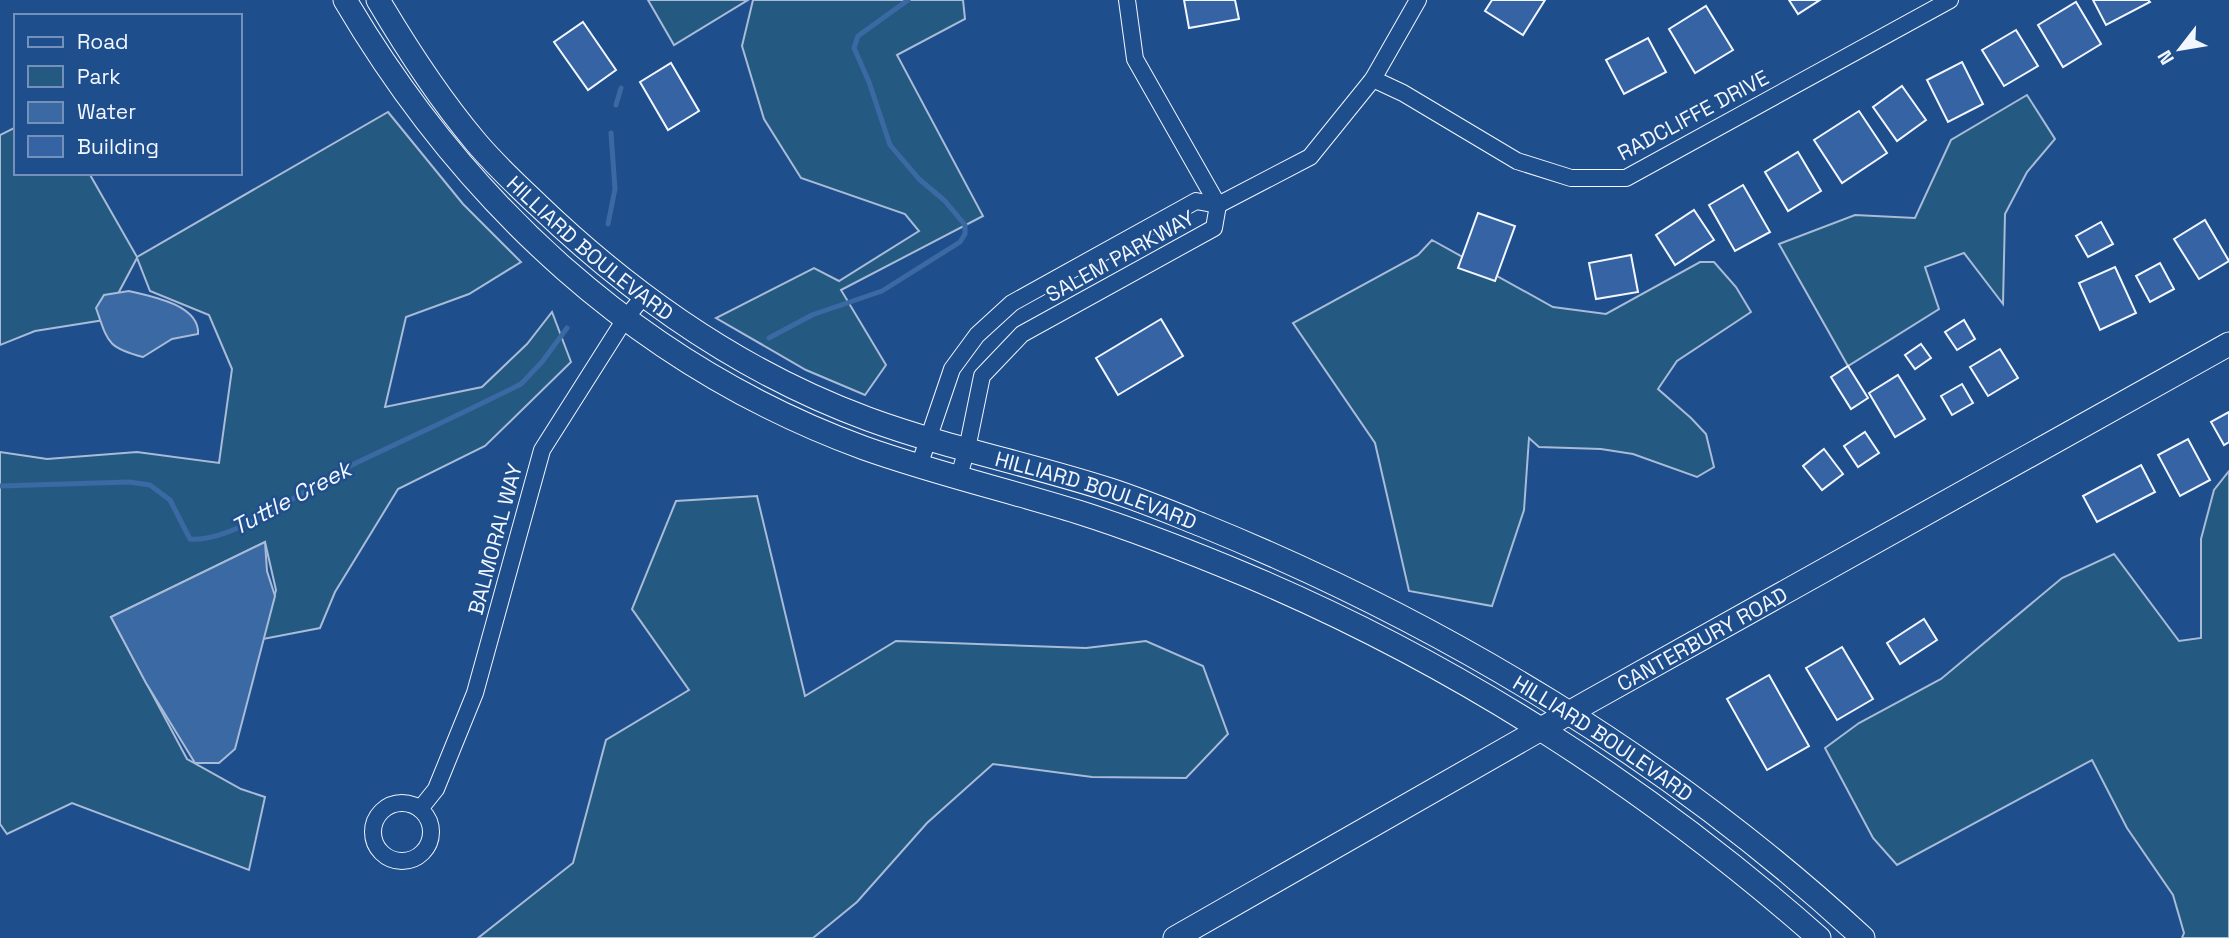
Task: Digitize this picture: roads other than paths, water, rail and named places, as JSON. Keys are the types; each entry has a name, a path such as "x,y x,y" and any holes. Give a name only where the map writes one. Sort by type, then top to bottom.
{"main road":[{"name":"HILLIARD BOULEVARD","path":"345,0 400,86 467,173 585,289 625,319 715,378 811,428 958,479 1123,526 1306,601 1482,693 1599,767 1707,845 1819,938"},
{"name":"HILLIARD BOULEVARD","path":"378,0 408,50 475,141 558,224 643,297 729,353 868,419 1113,491 1204,526 1355,592 1487,662 1680,789 1768,857 1863,938"},
{"name":"CANTERBURY ROAD","path":"1175,938 1568,713 2229,344"}],"street":[{"path":"1127,0 1135,59 1219,205"},
{"name":"SALEM PARKWAY","path":"958,479 982,376 1021,334 1214,228 1219,205 1310,157 1373,79 1418,0"},
{"name":"RADCLIFFE DRIVE","path":"1373,79 1403,93 1517,161 1571,178 1626,178 1950,0"},
{"path":"919,466 952,369 977,335 1012,303 1196,201 1219,205"},
{"name":"BALMORAL WAY","path":"420,809 436,789 475,693 542,450 625,319 643,297"}],"water":[{"path":"129,291 161,299 183,309 197,324 198,334 172,339 143,357 115,347 107,336 96,308 104,295"},
{"path":"265,542 267,571 275,596 235,749 219,763 195,763 146,683 111,617"}],"waterway":[{"name":"Tuttle Creek","path":"769,338 812,315 882,291 960,242 965,234 965,225 945,201 919,179 890,145 869,82 854,48 858,36 908,0"},
{"path":"616,105 621,88"},
{"path":"608,224 615,189 611,133"},
{"name":"Tuttle Creek","path":"0,486 129,482 150,485 170,500 190,539 208,538 249,523 348,467 521,384 542,362 567,328"}]}
